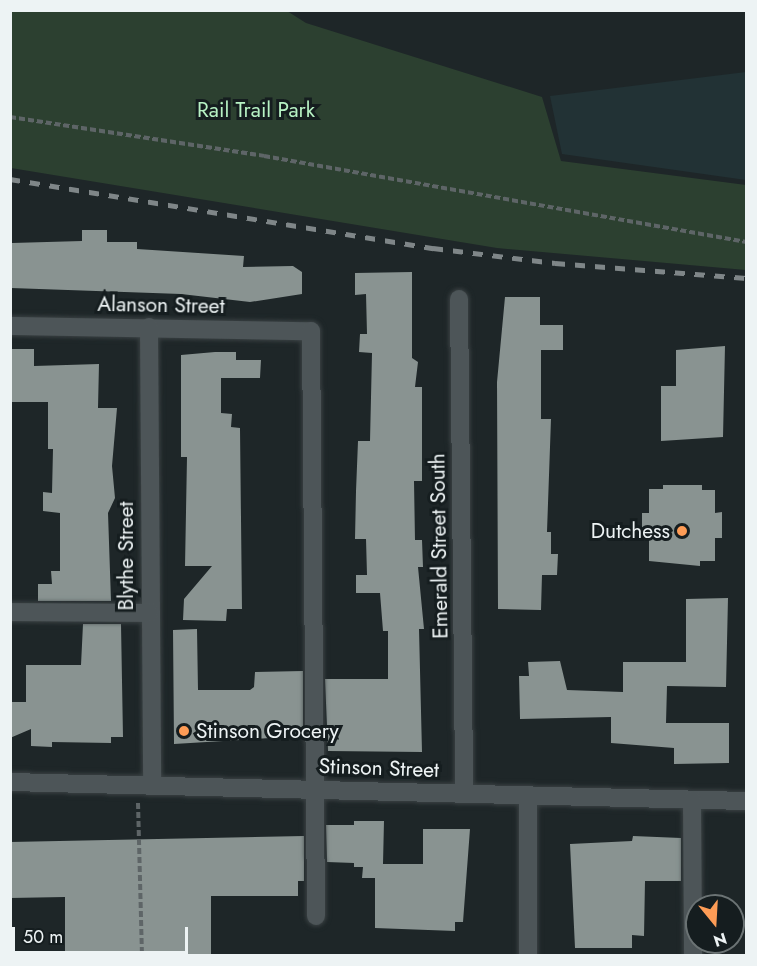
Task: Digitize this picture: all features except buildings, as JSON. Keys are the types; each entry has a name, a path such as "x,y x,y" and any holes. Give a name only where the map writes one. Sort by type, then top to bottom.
{"street":[{"name":"Emerald Street South","path":"459,299 464,794"},
{"name":"Alanson Street","path":"10,326 311,331 313,789"},
{"name":"Blythe Street","path":"145,785 149,613 149,327"},
{"path":"10,612 149,613"},
{"name":"Stinson Street","path":"10,782 313,789 464,794 528,799 747,801"},
{"path":"313,789 316,916"},
{"path":"528,799 528,956"},
{"path":"692,800 693,956"}],"path":[{"path":"10,117 264,156 747,242"},
{"path":"142,956 145,785"}],"shaded area":[{"path":"746,72 746,180 562,154 550,96"}],"green space":[{"name":"Rail Trail Park","path":"10,11 287,11 306,23 542,97 561,161 746,185 746,270 497,248 11,168"}],"railway":[{"path":"10,179 433,248 555,263 746,278"}],"place":[{"name":"Dutchess","path":"682,531"},
{"name":"Stinson Grocery","path":"184,731"}]}
